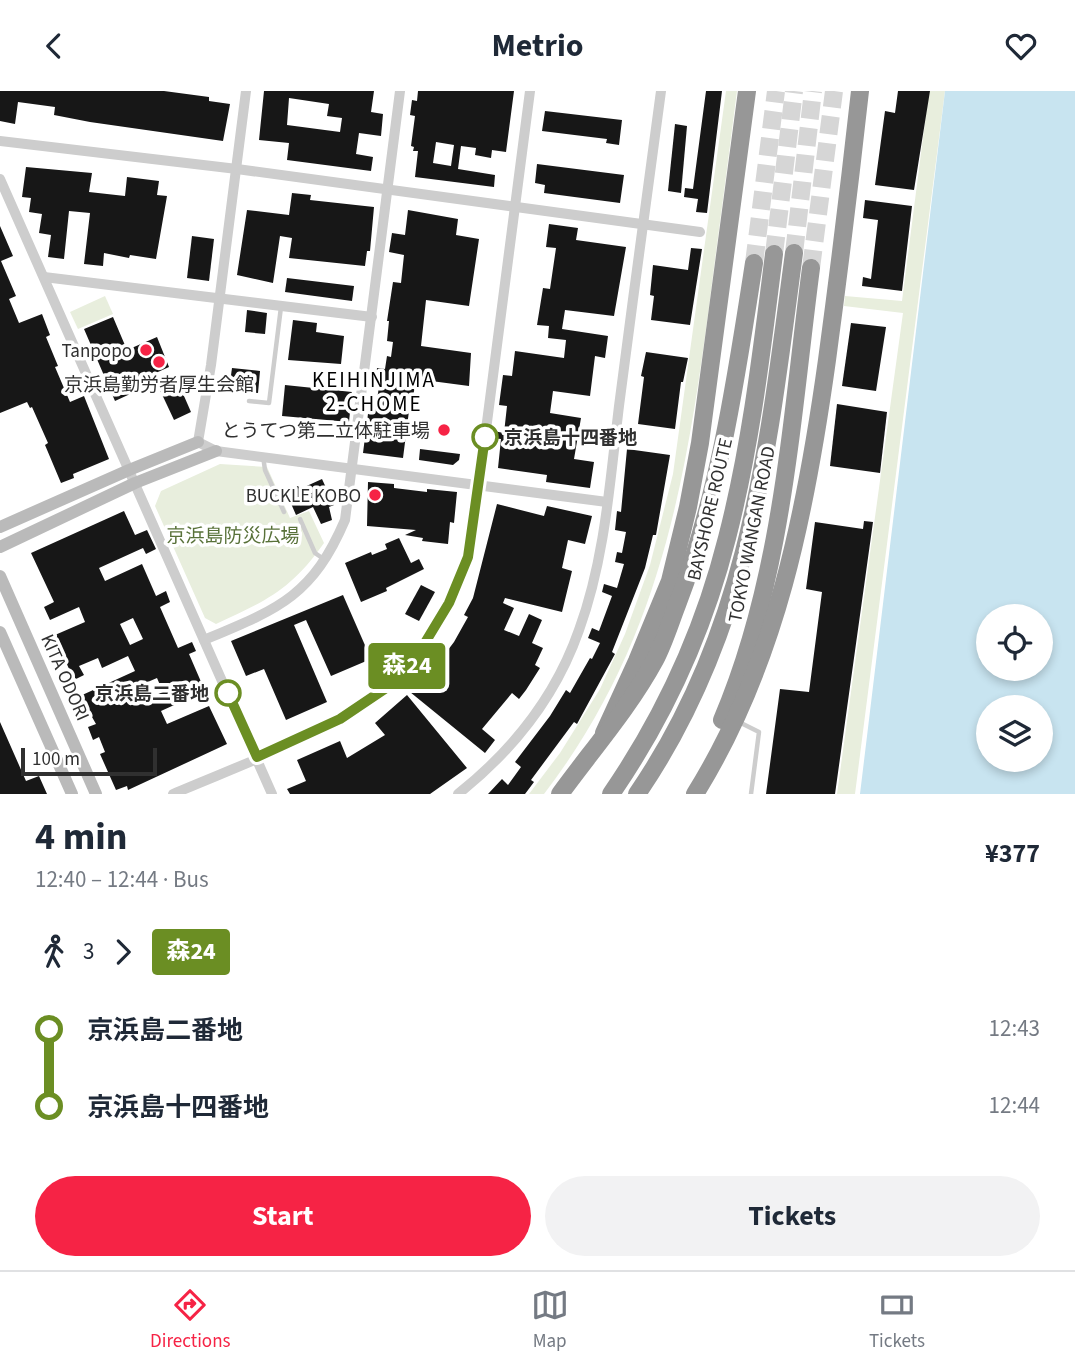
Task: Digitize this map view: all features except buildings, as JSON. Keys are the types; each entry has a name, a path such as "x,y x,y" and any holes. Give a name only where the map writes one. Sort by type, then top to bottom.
{"highway":[{"path":"604,733 670,581 688,507 710,377 747,91"},
{"path":"695,794 712,767 735,720 769,639 802,513 834,311 860,91"},
{"path":"637,794 688,707 731,604 747,547 765,463 794,253"},
{"name":"BAYSHORE ROUTE","path":"611,794 629,768 669,697 690,649 724,550 744,462 774,254"},
{"path":"560,794 627,705 656,658 691,570 712,498 738,367 754,263"},
{"name":"TOKYO WANGAN ROAD","path":"684,794 713,742 734,692 756,621 781,502 811,268"}],"street":[{"path":"198,442 220,299 246,91"},
{"path":"204,640 264,614 305,586 326,560 345,520 400,91"},
{"path":"173,794 340,719 389,686 420,651 449,603 468,557 530,91"},
{"path":"458,794 514,742 555,682 579,631 592,586 607,502 661,91"},
{"path":"0,141 237,169 700,232"},
{"path":"0,179 4,196 44,277 272,794"},
{"path":"44,277 372,317"},
{"path":"0,527 198,442 216,451 607,502"},
{"path":"0,547 135,483 216,451"},
{"name":"KITA ODORI","path":"0,576 96,794"},
{"path":"0,632 72,794"}],"lane":[{"path":"249,401 269,403 281,306"},
{"path":"263,456 265,470 284,512"},
{"path":"300,519 315,553 326,560"},
{"path":"735,720 759,732 751,794"}],"green space":[{"path":"726,91 737,91 700,374 676,501 660,563 640,622 614,681 583,738 544,794 529,794 560,753 600,689 625,634 650,565 673,474"},
{"path":"929,91 945,91 855,794 837,794 903,313 844,306 845,296 902,301"},
{"path":"105,296 113,314 78,329 70,312"},
{"name":"京浜島防災広場","path":"220,464 267,467 290,518 309,511 324,543 300,572 276,593 216,624 205,618 155,506 161,491"}],"water":[{"path":"945,91 1075,91 1075,794 860,794"}],"tunnel":[{"path":"754,263 776,91"},
{"path":"774,254 794,91"},
{"path":"794,253 813,91"},
{"path":"811,268 834,91"}],"bus line":[{"name":"森24","path":"228,693 257,757 340,719 389,686 420,651 436,627 468,557 485,437"}],"place":[{"name":"Tanpopo","path":"146,350"},
{"name":"京浜島勤労者厚生会館","path":"159,362"},
{"name":"とうてつ第二立体駐車場","path":"444,430"},
{"name":"京浜島十四番地","path":"485,437"},
{"name":"BUCKLE KOBO","path":"375,495"},
{"name":"京浜島二番地","path":"228,693"}],"district":[{"name":"KEIHINJIMA 2-CHOME","path":"374,392"}]}
